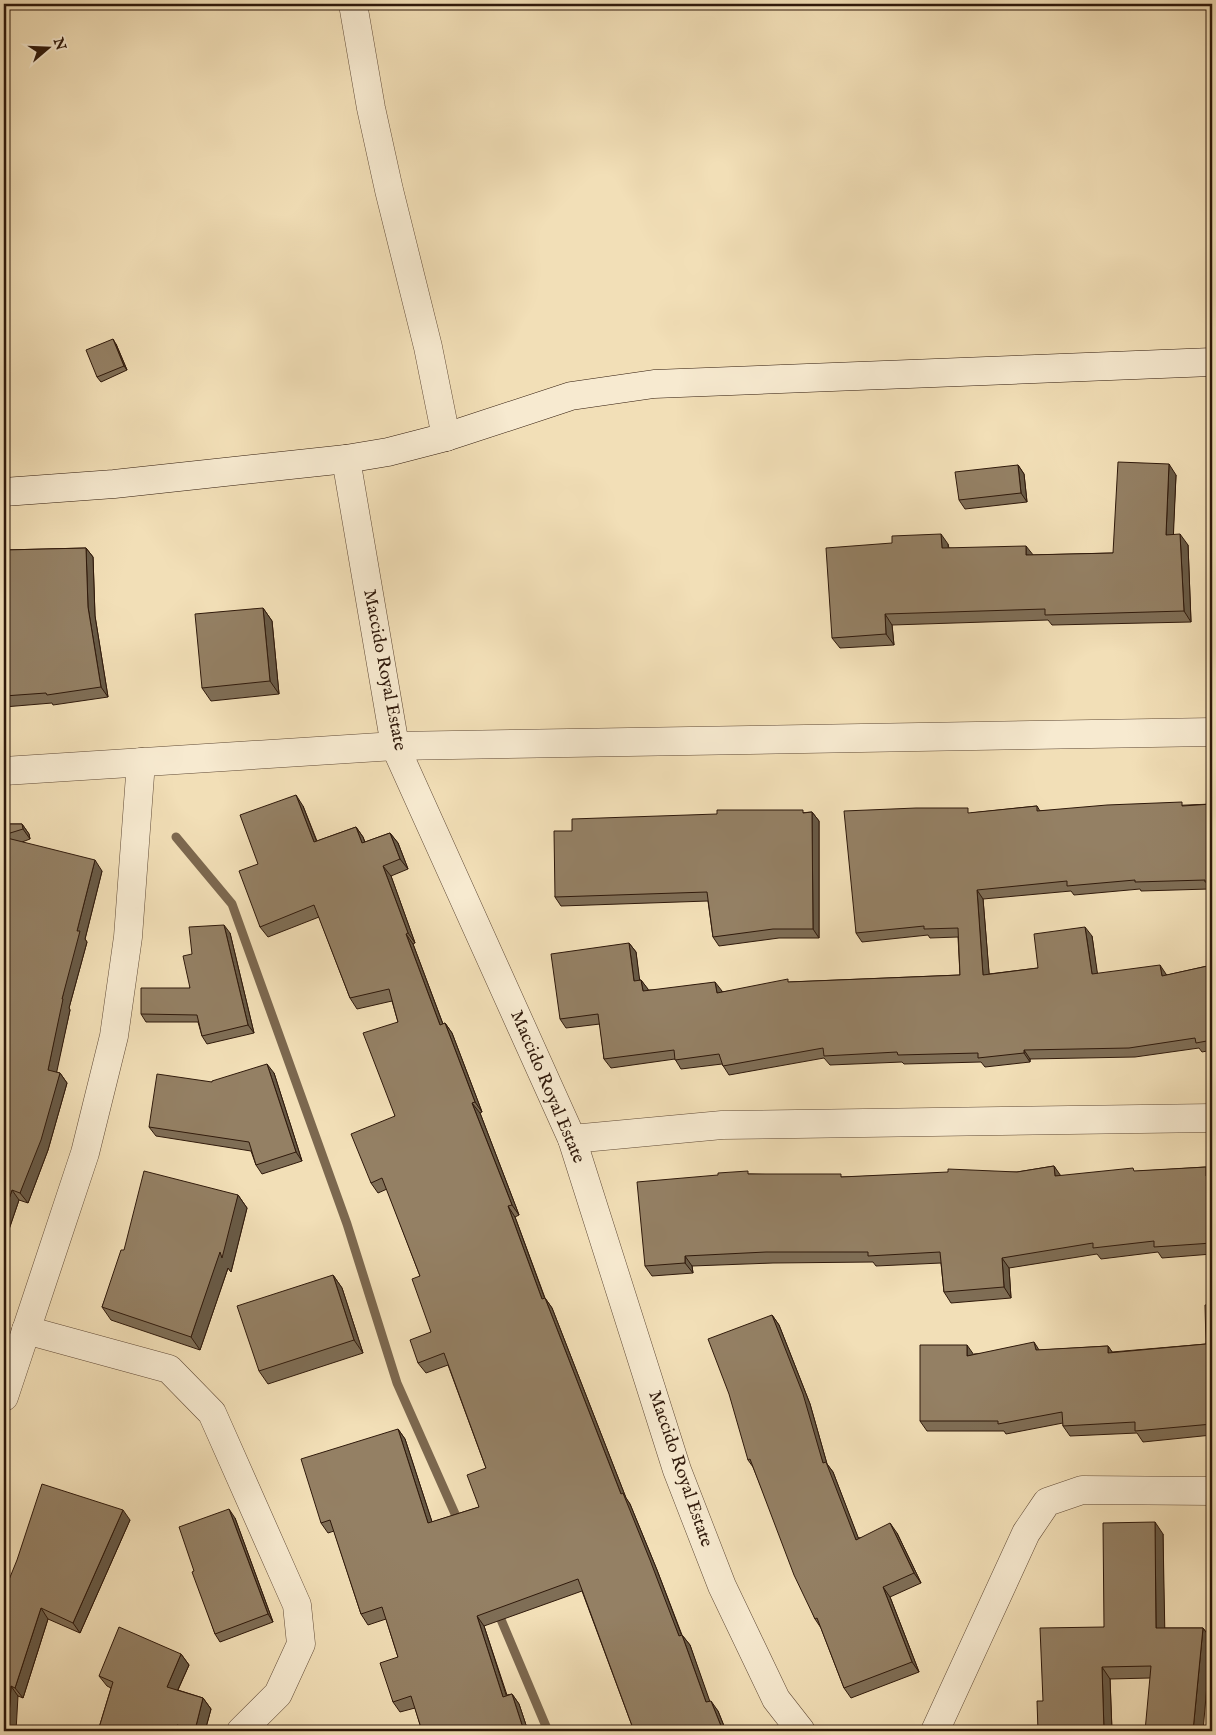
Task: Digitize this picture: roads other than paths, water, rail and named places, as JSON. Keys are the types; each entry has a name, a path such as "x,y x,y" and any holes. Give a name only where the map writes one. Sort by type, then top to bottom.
{"street":[{"path":"353,4 371,108 428,347 446,437"},
{"path":"4,492 114,484 346,459 388,452 420,442 446,437 571,396 654,384 1212,362"},
{"name":"Maccido Royal Estate","path":"346,459 394,746 572,1139 677,1470 722,1586 776,1699 801,1731"},
{"path":"4,770 394,746 1212,732"},
{"path":"4,1397 85,1153 114,1036 128,937 142,762"},
{"path":"572,1139 722,1126 1212,1118"},
{"path":"26,1330 169,1370 212,1414 297,1605 301,1644 278,1694 241,1731"},
{"path":"935,1731 1026,1533 1047,1502 1082,1490 1212,1491"}],"waterway":[{"path":"176,837 232,904 347,1224 397,1383 460,1525"},
{"path":"497,1610 548,1731"}]}
